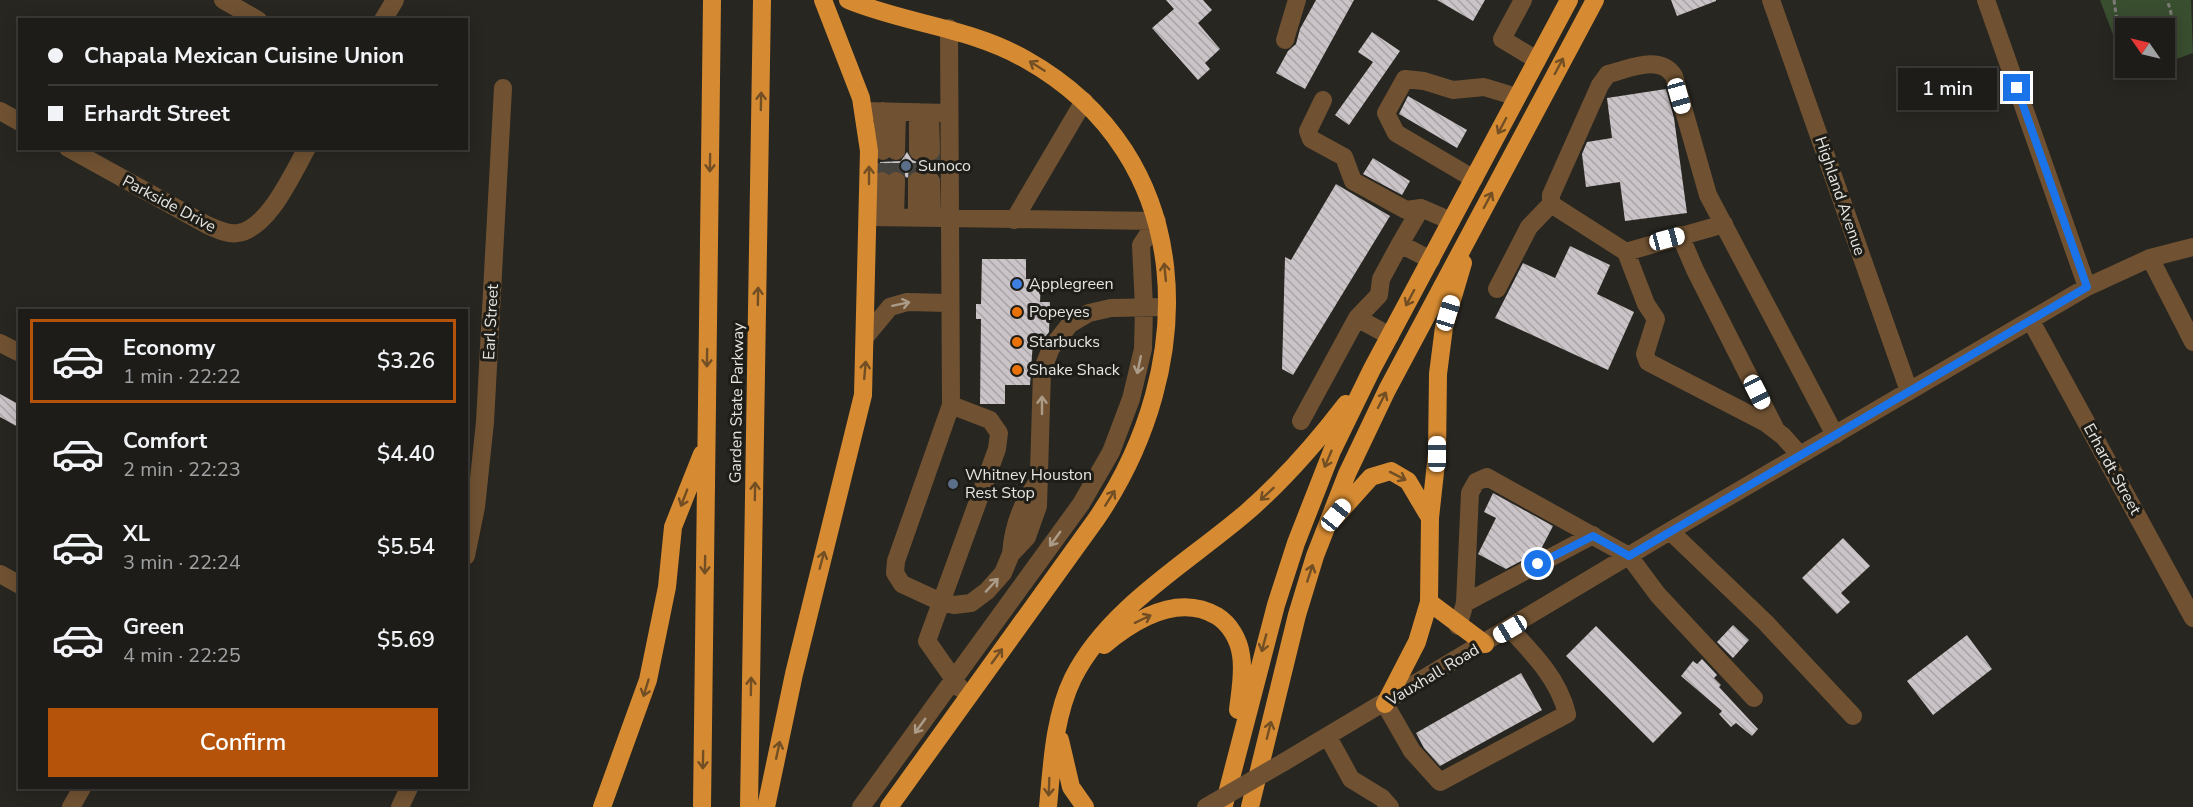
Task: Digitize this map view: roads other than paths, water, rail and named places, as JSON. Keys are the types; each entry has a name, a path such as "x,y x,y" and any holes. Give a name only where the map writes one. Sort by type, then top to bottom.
{"highway":[{"name":"Garden State Parkway","path":"702,807 712,0"},
{"name":"Garden State Parkway","path":"749,807 762,0"},
{"path":"766,807 794,674 863,395 866,336 882,217 868,151 864,111 824,0"},
{"path":"848,0 876,10 949,28 1023,58 1056,78 1084,100 1124,147 1142,182 1157,221 1164,262 1167,307 1157,389 1146,427 1129,465 1097,518 888,807"},
{"path":"1223,807 1266,637 1296,543 1332,451 1372,369 1569,0"},
{"path":"1250,807 1297,615 1324,530 1373,417 1594,0"},
{"path":"1385,704 1417,642 1429,602 1430,518 1437,454 1438,374 1442,342 1473,226"},
{"path":"1048,807 1051,766 1065,697 1080,666 1104,632 1246,513 1293,469 1372,369"},
{"path":"602,807 648,680 667,587 673,527 706,444"},
{"path":"1324,530 1365,481 1384,471 1403,476 1413,488 1430,518"},
{"path":"1429,602 1458,626 1485,644"},
{"path":"1080,666 1120,633 1155,613 1190,608 1208,611 1224,621 1238,644 1242,664 1233,768"},
{"path":"1059,727 1067,776 1071,787 1085,807"}],"street":[{"path":"223,0 254,18"},
{"path":"384,18 395,0"},
{"path":"1285,40 1298,0"},
{"path":"1523,0 1503,39 1537,60"},
{"name":"Highland Avenue","path":"1771,0 1909,391"},
{"path":"1986,0 2087,287"},
{"path":"924,151 949,28"},
{"path":"1497,289 1529,227 1551,204 1551,195 1608,74 1658,63 1668,67 1674,76 1708,195 1835,435"},
{"path":"1474,179 1396,133 1386,113 1405,79 1424,81 1453,90 1484,87 1517,97"},
{"name":"Earl Street","path":"469,530 485,422 503,88"},
{"path":"1014,220 1084,100"},
{"path":"1323,100 1308,131 1311,139 1344,157 1353,181 1406,210 1421,208 1451,222"},
{"path":"0,111 18,121"},
{"path":"864,111 933,113"},
{"path":"889,151 890,112"},
{"path":"932,218 933,113"},
{"name":"Parkside Drive","path":"72,150 207,225 222,231 237,233 252,228 264,219 306,150"},
{"path":"889,181 882,217 1157,221"},
{"path":"924,181 949,303 951,405 895,567 895,573 902,584 941,602 963,605 977,600 1003,573 1011,554 1027,537 1038,506 1042,371 1051,348 1070,324 1089,313 1111,308 1167,307"},
{"path":"1551,204 1626,252 1646,304 1656,319 1645,354 1648,362 1776,430"},
{"path":"1301,421 1357,318 1379,295 1381,279 1421,208"},
{"path":"861,807 1081,504 1111,452 1126,415 1140,362 1144,307 1141,245 1157,221"},
{"path":"1626,252 1724,224"},
{"path":"1680,235 1695,270 1776,430 1800,455"},
{"path":"1400,244 1431,260"},
{"name":"Vauxhall Road","path":"1206,807 1385,704 1670,531 2087,287 2150,258 2193,247"},
{"path":"2150,258 2193,342"},
{"path":"866,336 890,307 907,302 949,303"},
{"path":"1357,318 1390,336"},
{"name":"Erhardt Street","path":"2031,321 2193,618"},
{"path":"0,343 18,352"},
{"path":"951,405 990,420 997,429 999,439 927,641 954,678 962,693 963,704"},
{"path":"1458,626 1465,603 1470,493 1476,482 1487,477 1629,556 1658,595 1754,698"},
{"path":"1670,531 1766,623 1853,716"},
{"path":"1465,603 1593,536"},
{"path":"0,574 18,584"},
{"path":"1385,704 1412,751 1440,782 1567,714 1562,694 1531,651 1510,629"},
{"path":"1328,737 1351,779 1382,798 1390,807"},
{"path":"71,807 81,789"},
{"path":"400,807 409,789"}],"tunnel":[{"path":"882,181 883,151"},
{"path":"896,151 896,181"},
{"path":"917,181 918,151"},
{"path":"931,151 931,181"}],"place":[{"name":"Sunoco","path":"906,166"},
{"name":"Applegreen","path":"1017,284"},
{"name":"Popeyes","path":"1017,312"},
{"name":"Starbucks","path":"1017,342"},
{"name":"Shake Shack","path":"1017,370"},
{"name":"Whitney Houston Rest Stop","path":"953,484"}]}
